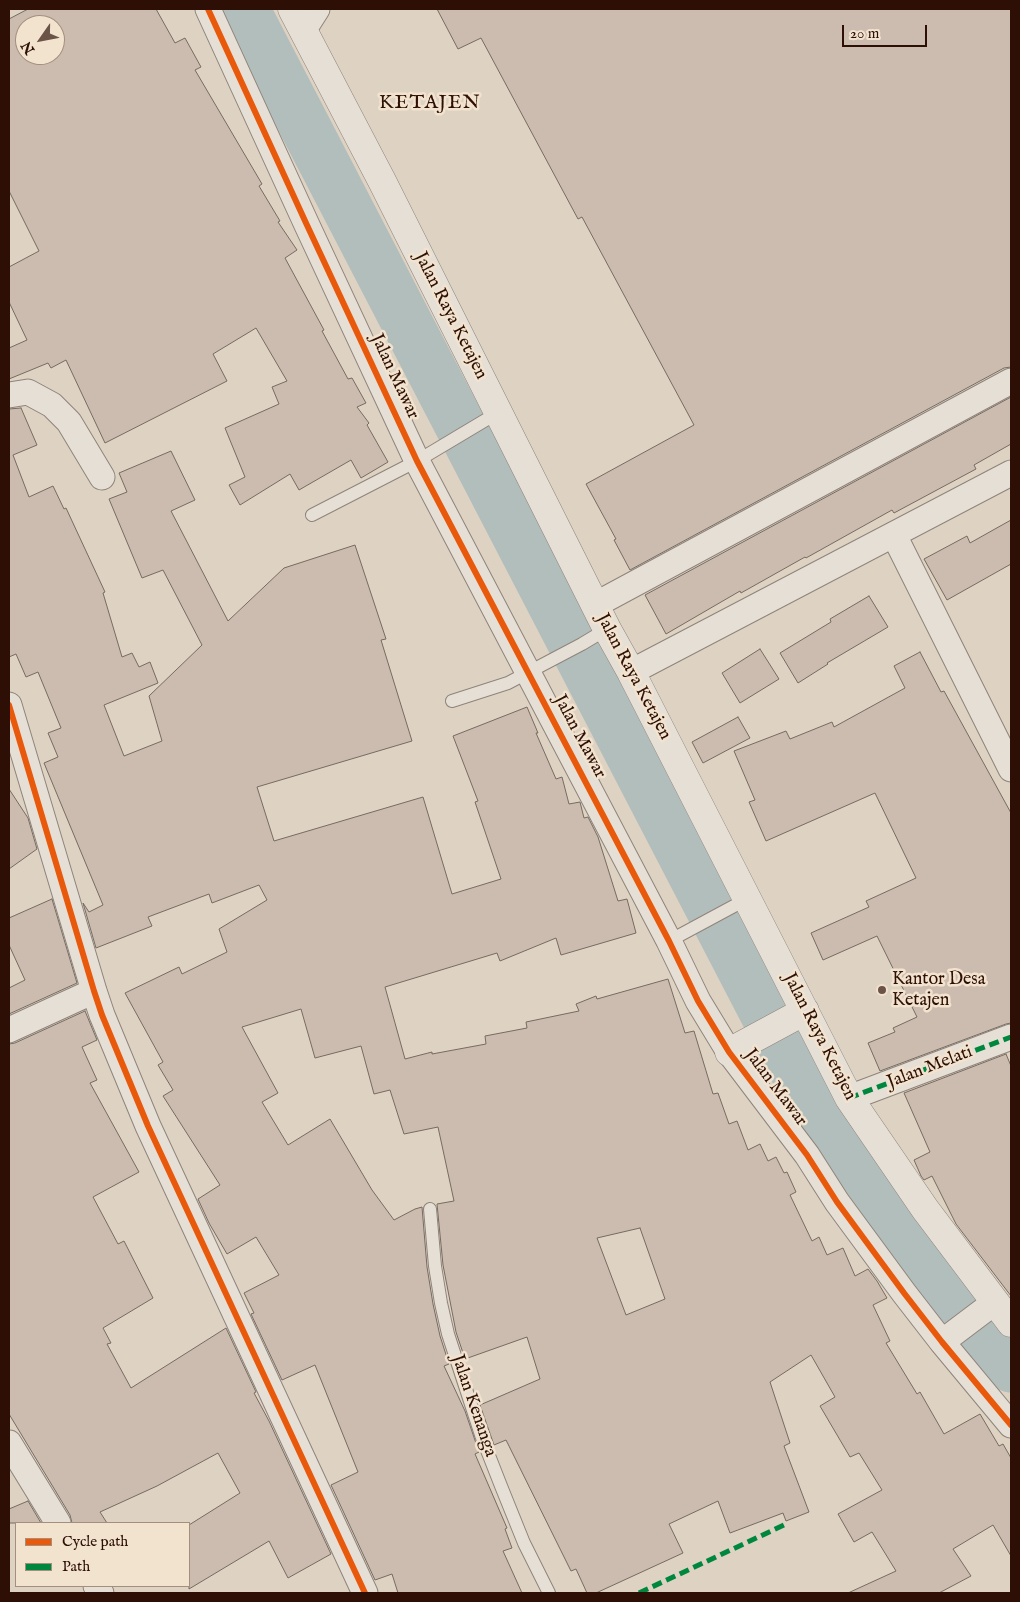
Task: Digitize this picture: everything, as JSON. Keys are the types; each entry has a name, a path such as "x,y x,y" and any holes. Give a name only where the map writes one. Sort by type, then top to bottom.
{"street":[{"name":"Jalan Mawar","path":"208,9 302,214 421,459 531,672 674,939 698,1001 807,1155 837,1202 1011,1425"},
{"name":"Jalan Raya Ketajen","path":"304,16 601,617 631,672 738,904 798,1014 849,1098 996,1313"},
{"path":"601,617 1011,381"},
{"path":"9,395 28,392 52,405 69,422 102,477"},
{"path":"631,672 1011,473"},
{"path":"894,535 1011,769"},
{"path":"9,705 94,992 148,1126 365,1593"},
{"path":"9,1030 94,992"},
{"path":"733,1049 798,1014"},
{"name":"Jalan Melati","path":"849,1098 1011,1037"},
{"path":"945,1340 996,1313"},
{"path":"9,1443 57,1522"}],"lane":[{"path":"312,515 421,459 499,412"},
{"path":"452,701 508,684 582,644 601,617"},
{"path":"674,939 738,904"},
{"name":"Jalan Kenanga","path":"430,1209 435,1266 448,1334 501,1486 524,1542 549,1593"}],"building":[{"path":"28,9 156,9 175,43 185,38 201,67 195,70 262,184 259,186 280,221 278,222 297,250 285,258 348,379 352,378 366,403 357,407 369,423 367,425 388,462 361,478 351,460 299,490 290,474 240,505 229,485 245,477 225,428 279,404 272,387 287,381 256,328 213,354 227,381 105,443 66,360 51,368 48,363 9,379 9,348 27,340 9,302 9,267 39,251 9,191 9,19 15,16 15,65 65,65 65,15 17,15"},
{"path":"437,9 1011,9 1011,367 1004,368 630,570 614,540 616,539 586,484 694,425 582,217 578,219 481,38 458,49"},
{"path":"1011,397 1011,444 974,465 976,469 894,513 892,510 741,593 740,591 666,634 645,595"},
{"path":"21,408 37,445 13,455 29,497 53,486 64,509 66,508 105,592 103,593 122,657 132,653 139,667 150,662 158,683 104,705 124,756 162,741 149,696 202,645 163,570 142,578 109,499 127,492 119,473 171,451 195,500 171,511 228,621 284,568 355,545 386,639 381,640 412,741 257,787 274,841 423,797 452,894 501,879 475,802 478,801 453,736 527,707 556,779 562,777 569,804 580,802 584,818 588,817 598,837 618,901 627,899 636,933 561,955 556,938 500,961 497,953 385,987 405,1059 432,1052 432,1054 486,1044 485,1036 527,1028 526,1022 579,1011 576,1004 596,996 597,999 668,979 685,1033 694,1031 713,1094 718,1093 729,1124 737,1121 748,1150 760,1144 768,1161 776,1157 784,1173 787,1172 796,1192 790,1195 812,1241 819,1237 827,1255 843,1248 855,1276 868,1269 877,1281 887,1298 873,1305 890,1341 886,1343 917,1394 920,1392 944,1434 980,1414 999,1446 1003,1444 1011,1458 1011,1556 993,1525 953,1549 971,1576 939,1593 848,1593 896,1571 872,1532 854,1542 838,1514 882,1490 859,1453 850,1457 820,1406 835,1397 811,1355 770,1382 790,1443 784,1446 809,1512 786,1521 783,1513 730,1533 718,1501 669,1524 683,1553 596,1593 587,1593 576,1569 571,1571 506,1440 494,1445 480,1405 540,1379 527,1337 465,1359 456,1332 443,1265 437,1204 454,1201 438,1127 404,1134 390,1090 374,1094 361,1046 315,1058 301,1009 242,1027 278,1093 262,1102 288,1145 330,1119 372,1190 394,1220 422,1207 427,1267 433,1304 449,1364 444,1366 465,1411 479,1452 475,1454 507,1528 505,1529 512,1548 503,1551 522,1593 398,1593 392,1574 375,1580 331,1485 358,1472 315,1365 282,1380 251,1314 254,1313 244,1293 279,1275 256,1237 227,1254 209,1223 198,1199 220,1185 163,1096 173,1090 158,1065 163,1062 125,993 179,967 182,974 227,952 219,929 267,900 259,885 212,903 209,894 148,917 152,926 96,948 83,903 89,912 103,905 44,763 58,757 48,733 61,728 38,672 26,677 16,654 9,657 9,409","holes":["640,1228 665,1299 626,1315 597,1238"]},
{"path":"1011,520 1011,564 947,600 924,559 967,536 970,543"},
{"path":"869,596 888,627 827,663 798,683 780,653 831,622 830,619"},
{"path":"760,649 779,679 740,703 722,673"},
{"path":"920,652 941,692 944,691 1011,813 1011,1023 880,1071 868,1043 895,1032 893,1028 917,1017 877,936 823,960 811,933 869,907 866,901 916,878 875,793 766,841 749,802 755,800 734,751 786,731 790,739 832,722 834,727 905,688 894,666"},
{"path":"738,717 750,738 703,763 692,742"},
{"path":"9,789 28,818 37,849 9,869"},
{"path":"52,899 77,983 9,1014 9,988 25,980 9,945 9,918"},
{"path":"85,1011 97,1040 82,1047 97,1080 90,1083 139,1172 93,1197 118,1244 124,1241 153,1298 103,1328 111,1343 107,1344 131,1388 226,1328 256,1392 254,1393 331,1554 288,1578 269,1541 189,1589 190,1524 240,1493 218,1453 157,1486 100,1512 106,1522 72,1522 70,1515 9,1414 9,1044"},
{"path":"1006,1054 1011,1066 1011,1296 956,1224 932,1176 924,1180 921,1176 914,1160 930,1152 904,1093"},
{"path":"28,1501 40,1522 9,1523 9,1509"}],"waterway":[{"path":"244,9 816,1111 953,1298 1011,1367"}],"marked path":[{"path":"849,1098 1011,1037"},
{"path":"639,1593 784,1525"}],"cycle path":[{"path":"208,9 417,461 669,941 698,1001 729,1052 807,1155 837,1202 904,1293 1011,1425"},
{"path":"9,705 102,1015 148,1126 365,1593"}],"place":[{"name":"Kantor Desa Ketajen","path":"882,990"}],"district":[{"name":"KETAJEN","path":"430,104"}]}
